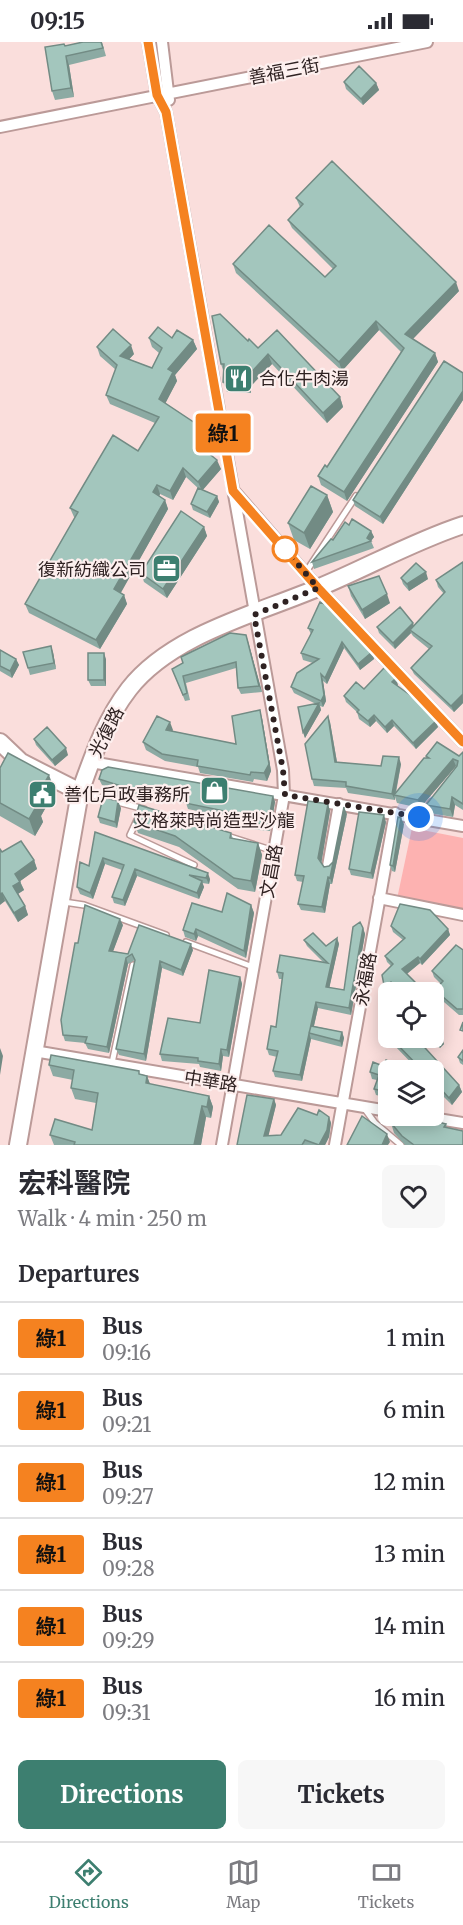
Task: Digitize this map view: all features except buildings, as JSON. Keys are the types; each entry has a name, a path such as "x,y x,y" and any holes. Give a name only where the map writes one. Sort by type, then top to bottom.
{"main road":[{"name":"光復路","path":"18,1145 80,792 114,713 130,689 153,665 201,634 254,615 463,525"},
{"path":"0,742 21,762 80,792"}],"street":[{"path":"148,42 157,95 166,112"},
{"path":"162,42 170,94 166,112"},
{"name":"善福三街","path":"0,127 170,94 382,46 427,42"},
{"name":"文昌路","path":"166,112 283,770 285,795 222,1145"},
{"path":"233,491 318,588 461,735"},
{"path":"91,762 463,826"},
{"path":"328,866 339,804"},
{"name":"永福路","path":"334,1145 395,813"},
{"path":"379,898 463,915"},
{"name":"中華路","path":"34,1052 378,1109"},
{"path":"444,1120 463,1123"}],"lane":[{"path":"306,572 358,493"},
{"path":"80,792 153,812"},
{"path":"419,817 434,799"},
{"path":"142,808 130,836 194,865"},
{"path":"219,833 274,851"},
{"path":"62,902 84,905 169,936"},
{"path":"179,940 254,968"},
{"path":"112,1065 133,965"},
{"path":"363,1106 375,1122 401,1145"}],"shaded area":[{"path":"412,828 463,838 463,912 397,899"}],"bus line":[{"name":"綠1","path":"148,42 157,95 166,112 233,491 318,588 463,742"}],"place":[{"name":"合化牛肉湯","path":"238,378"},
{"name":"復新紡織公司","path":"167,569"},
{"name":"艾格萊時尚造型沙龍","path":"214,791"},
{"name":"善化戶政事務所","path":"43,794"}],"route":[{"path":"285,549 318,588 273,605 254,615 283,770 285,795 419,817"}]}
